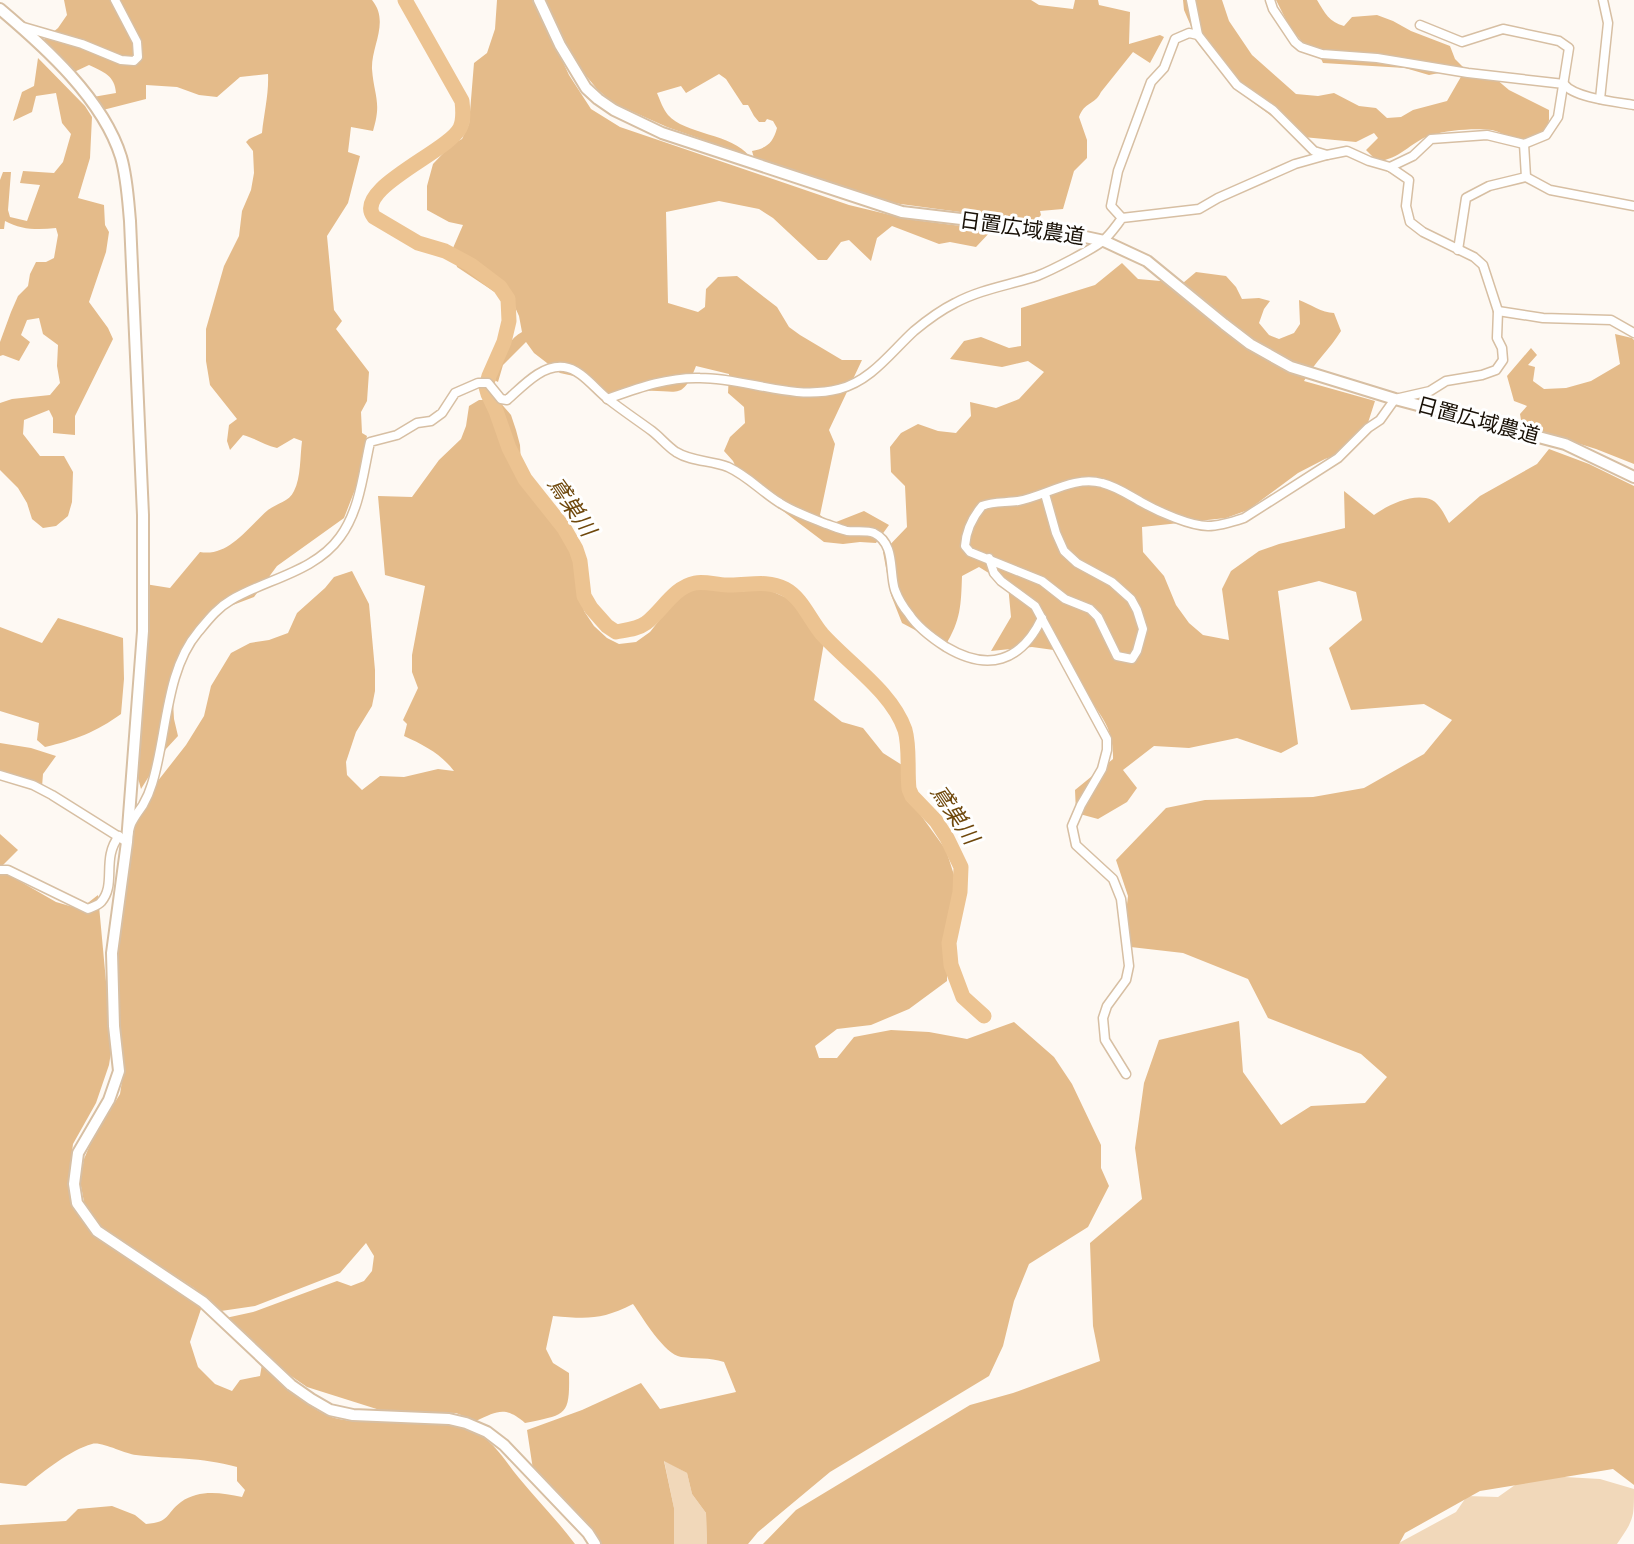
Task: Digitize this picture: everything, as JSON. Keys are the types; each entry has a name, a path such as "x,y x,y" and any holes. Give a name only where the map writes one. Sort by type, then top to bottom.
{"street":[{"path":"20,26 82,44 121,60 134,61 139,54 137,42 115,0"},
{"name":"日置広域農道","path":"539,0 560,45 586,88 614,110 662,133 902,212 1053,230 1104,241 1147,261 1224,324 1269,355 1305,372 1395,399 1565,444 1634,477"},
{"path":"1191,0 1198,35 1237,85 1273,110 1314,151 1327,155"},
{"path":"1270,0 1273,9 1295,42 1301,47 1322,54 1377,58 1468,73 1564,84 1568,90 1634,105"},
{"path":"1600,99 1608,23 1602,0"},
{"path":"0,9 72,78 110,130 126,179 130,221 145,578 143,631 112,952 114,1026 119,1071 109,1100 78,1153 74,1184 77,1203 97,1231 203,1302 291,1385 330,1410 353,1415 449,1419 487,1432 504,1444 522,1462 588,1533 595,1544"},
{"path":"1390,167 1413,156 1431,139 1487,135 1524,144 1546,135 1558,117 1569,48 1559,41 1503,29 1462,42 1420,25"},
{"path":"1122,218 1111,206 1118,171 1151,81 1164,68 1175,39 1189,33 1198,35"},
{"path":"1524,144 1526,177"},
{"path":"608,399 657,381 700,378 782,391 816,392 840,389 874,370 915,331 954,303 991,288 1037,276 1104,241 1122,218 1199,209 1267,175 1327,155 1347,151 1390,167 1408,180 1406,206 1410,222 1423,232 1474,257 1483,265 1498,311 1497,338 1502,348 1503,360 1496,370 1482,375 1446,381 1430,391 1395,399 1380,420 1368,428 1338,458 1244,518 1228,524 1206,526 1188,522 1146,505 1119,489 1101,482 1088,481 1071,484 1019,501 982,506 972,520 966,536 965,546 970,552 1042,581 1065,599 1090,609 1098,617 1117,656 1132,659 1137,651 1143,629 1137,610 1131,599 1112,582 1077,563 1064,551 1056,533 1045,494"},
{"path":"1458,250 1466,198 1489,186 1526,177 1550,190 1634,206"},
{"path":"1498,311 1543,318 1611,320 1634,333"},
{"path":"0,870 8,870 88,909 101,902 110,881 108,868 112,845 123,839 145,802 152,782 168,705 178,672 195,634 216,611 231,600 300,568 329,550 341,536 359,496 370,442 397,435 417,423 431,421 442,413 455,393 478,383 488,382 501,399 507,400 538,374 552,368 564,367 573,370 654,432 674,451 688,458 726,466 742,474 781,503 827,524 846,530 873,532 885,542 889,551 895,590 908,614 916,625 954,652 975,660 987,662 1002,660 1023,647 1042,618"},
{"path":"989,558 994,573 1001,581 1035,606 1107,739 1107,750 1102,769 1081,805 1072,826 1076,845 1113,879 1121,899 1129,966 1126,980 1107,1006 1103,1018 1105,1040 1126,1074"},
{"path":"0,775 33,785 123,839"}],"shaded area":[{"path":"64,0 372,0 377,8 380,25 372,60 377,106 376,121 373,131 351,127 348,152 360,156 348,203 327,236 334,310 342,321 336,329 369,372 367,401 361,412 362,433 367,436 356,487 344,518 277,566 254,597 209,614 172,685 174,719 178,736 166,749 141,789 135,767 145,584 170,588 200,552 220,550 229,545 268,510 289,498 296,486 299,473 302,441 294,438 277,448 243,435 230,450 227,441 229,425 237,419 210,385 206,361 206,329 224,266 239,236 242,211 251,190 254,173 253,151 246,142 262,133 268,74 240,77 217,97 199,95 177,87 146,85 146,99 99,111 93,97 116,93 111,79 104,72 89,65 72,73 40,43 58,28 67,15"},
{"path":"497,0 534,0 569,75 591,109 620,127 849,205 907,219 992,230 976,247 950,242 939,244 892,226 877,238 871,261 849,240 841,242 827,260 818,260 773,218 759,209 719,201 666,212 668,303 698,312 705,307 706,289 718,277 737,276 777,307 789,327 800,335 842,360 862,360 829,430 835,444 820,515 831,524 864,511 889,525 876,543 824,542 742,480 733,461 724,451 730,437 745,423 744,407 728,393 729,374 696,366 687,385 682,389 671,392 644,391 616,399 592,380 560,373 534,353 526,342 503,365 498,382 492,379 507,346 522,332 519,316 514,305 457,267 453,248 463,225 449,222 427,210 427,186 433,164 452,144 462,139 469,124 474,63 487,53 495,29"},
{"path":"544,0 1031,0 1039,5 1073,9 1075,0 1098,0 1099,5 1130,12 1129,44 1160,35 1164,37 1150,63 1133,52 1095,100 1081,112 1079,117 1087,140 1087,158 1074,171 1063,209 1040,211 1041,215 1035,222 893,203 754,158 752,151 769,144 777,128 773,121 767,119 765,122 759,122 748,105 743,105 726,79 719,74 686,93 681,86 657,93 666,113 675,121 732,143 749,156 667,127 613,103 597,89 573,60"},
{"path":"1183,0 1222,0 1229,21 1252,55 1296,94 1318,96 1334,93 1359,106 1376,108 1387,118 1401,117 1413,110 1447,101 1462,75 1496,79 1509,90 1549,110 1546,132 1522,140 1492,130 1470,129 1446,132 1424,138 1392,158 1377,161 1366,150 1378,138 1374,133 1356,142 1303,137 1235,89 1199,45 1184,10"},
{"path":"1276,0 1317,0 1331,19 1344,26 1352,17 1377,15 1450,46 1455,59 1463,67 1452,74 1429,75 1405,68 1323,63 1316,48 1302,42 1289,26"},
{"path":"38,58 85,106 92,117 90,158 78,198 104,205 105,225 109,232 106,252 89,302 113,339 75,416 75,435 53,433 53,418 49,410 24,420 23,434 40,456 64,456 73,472 72,502 68,516 56,526 43,528 32,519 27,503 18,488 0,470 0,403 12,399 50,395 60,383 57,366 58,345 43,334 39,318 27,320 21,335 30,342 19,361 0,356 0,342 18,296 28,286 30,274 36,262 46,262 54,258 58,235 56,228 30,229 5,221 4,229 0,229 0,180 3,172 11,172 8,210 10,217 27,221 40,185 20,183 23,171 54,173 63,162 71,134 62,123 56,93 36,96 32,112 13,121 22,92 34,86"},
{"path":"1122,263 1138,279 1183,283 1196,272 1226,276 1236,287 1242,299 1259,298 1270,301 1259,323 1269,335 1279,339 1294,333 1300,324 1299,300 1334,313 1341,331 1304,381 1375,401 1366,429 1352,450 1325,459 1298,473 1248,510 1226,518 1142,527 1143,552 1164,576 1176,605 1189,623 1203,635 1229,640 1222,589 1231,571 1259,551 1345,528 1344,491 1374,515 1386,507 1409,499 1432,500 1440,507 1449,523 1480,496 1537,464 1549,449 1589,464 1634,486 1634,1485 1613,1469 1480,1491 1405,1533 1399,1544 763,1544 796,1510 970,1405 1013,1393 1100,1361 1093,1326 1090,1243 1142,1199 1135,1148 1144,1083 1159,1040 1239,1021 1243,1072 1281,1125 1311,1106 1365,1103 1387,1077 1361,1054 1268,1018 1248,979 1183,953 1122,946 1128,896 1116,860 1166,808 1205,800 1313,797 1364,788 1424,754 1452,720 1424,704 1351,710 1329,648 1362,620 1356,592 1319,581 1278,591 1298,744 1281,753 1237,738 1189,748 1154,746 1123,770 1137,788 1127,802 1098,819 1076,813 1075,790 1113,759 1113,748 1108,729 1061,651 1032,647 991,651 1011,617 1008,585 979,567 962,576 959,612 945,646 902,623 891,595 883,552 907,527 905,486 891,472 890,447 901,433 918,424 938,431 956,433 971,416 970,402 996,408 1019,399 1044,372 1028,361 1002,367 950,359 964,341 981,337 1009,348 1021,346 1021,308 1095,285"},
{"path":"1615,334 1634,340 1634,464 1596,449 1522,426 1520,414 1527,406 1514,401 1507,376 1531,348 1537,355 1528,365 1535,367 1533,381 1544,389 1566,388 1591,381 1620,364"},
{"path":"479,400 498,400 511,415 520,445 522,483 543,509 573,536 583,559 586,586 583,600 584,611 594,626 607,638 619,644 636,642 650,632 676,599 697,588 741,592 762,587 787,598 819,619 825,637 814,700 842,722 863,728 883,753 902,765 907,801 920,814 946,850 954,875 953,900 947,928 947,981 909,1009 871,1025 837,1029 815,1046 819,1058 837,1058 854,1037 891,1030 929,1032 967,1039 1014,1022 1054,1057 1072,1084 1101,1145 1101,1168 1109,1186 1088,1227 1029,1264 1014,1301 1003,1346 989,1376 830,1472 758,1532 748,1544 707,1544 706,1513 692,1494 687,1473 664,1461 674,1508 674,1544 594,1544 534,1476 527,1430 582,1410 641,1383 660,1409 736,1392 724,1362 681,1357 674,1354 654,1335 633,1304 603,1316 576,1318 553,1316 546,1349 553,1363 569,1373 566,1406 557,1415 525,1423 507,1412 496,1413 476,1421 456,1413 383,1411 307,1387 262,1356 221,1319 253,1312 337,1281 351,1286 364,1281 372,1271 374,1256 366,1243 340,1273 255,1306 221,1311 194,1288 100,1227 85,1207 80,1181 84,1159 92,1140 120,1094 124,1068 113,1007 128,819 186,745 204,716 211,686 231,653 250,643 269,640 288,633 297,613 334,577 352,571 369,604 375,691 372,706 356,732 346,762 347,775 362,790 380,776 404,777 438,769 454,771 432,750 404,736 407,724 403,720 418,688 412,672 412,655 425,586 385,575 378,496 412,497 439,460 461,439 469,406"},
{"path":"58,618 123,638 124,679 121,714 85,735 45,747 37,740 39,723 0,711 0,627 42,643"},
{"path":"0,743 31,748 56,756 43,774 42,787 0,776"},
{"path":"0,834 18,850 0,866"},
{"path":"0,874 9,875 56,902 80,909 98,895 112,1046 109,1065 96,1103 73,1144 68,1184 75,1207 94,1235 202,1306 190,1342 198,1367 215,1384 232,1391 240,1380 260,1376 262,1364 308,1404 339,1419 440,1421 471,1430 486,1439 498,1451 575,1544 0,1544 0,1525 66,1521 78,1509 112,1506 135,1515 146,1524 154,1523 167,1517 181,1502 196,1495 218,1493 242,1497 245,1490 237,1481 237,1467 198,1460 136,1455 96,1444 66,1456 26,1486 0,1483"},
{"path":"664,1460 687,1473 692,1494 706,1513 707,1544 674,1544 674,1508"},
{"path":"1529,1475 1600,1479 1634,1489 1630,1524 1617,1544 1397,1544 1456,1512 1467,1496 1498,1497"}],"waterway":[{"name":"鳶巣川","path":"405,0 462,101 463,118 460,128 452,138 404,171 376,195 371,206 374,217 418,243 445,251 471,265 500,287 508,299 509,321 504,342 486,387 509,448 525,479 564,528 576,549 580,561 584,596 591,608 607,626 616,632 643,625 674,594 695,583 771,584 785,589 796,598 822,634 869,679 899,716 907,737 909,789 912,796 936,821 961,867 960,892 949,943 951,965 963,997 984,1016"}]}
